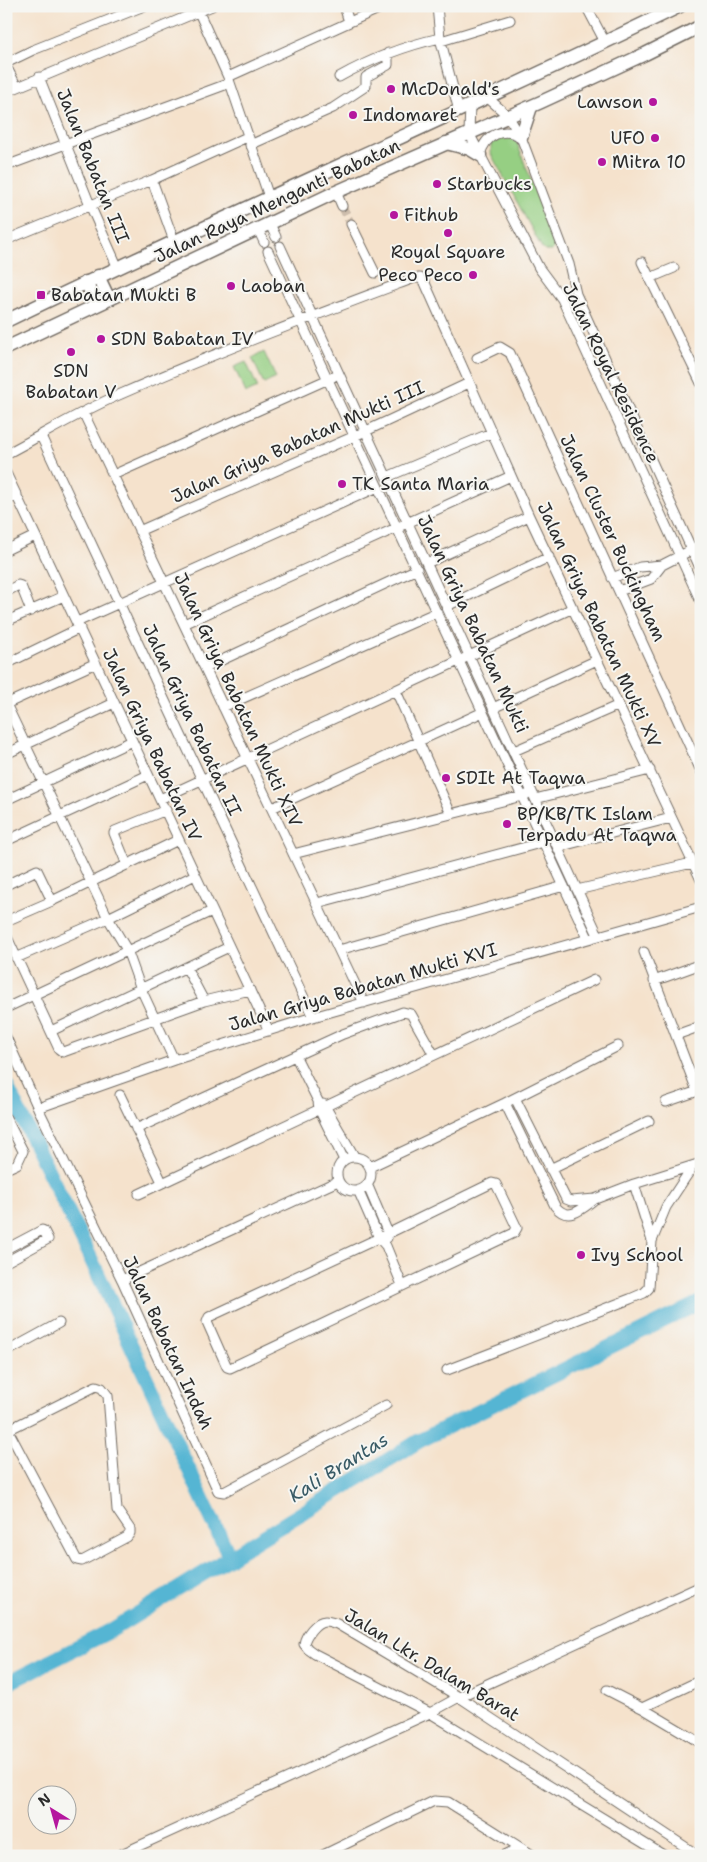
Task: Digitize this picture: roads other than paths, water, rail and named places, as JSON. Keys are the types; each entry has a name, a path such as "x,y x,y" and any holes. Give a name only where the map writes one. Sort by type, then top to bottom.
{"main road":[{"name":"Jalan Raya Menganti Babatan","path":"6,320 91,293 103,287 118,268 269,197 466,109 680,6"},
{"name":"Jalan Raya Menganti Babatan","path":"6,348 103,287 258,230 469,131 507,114 531,106 645,54 701,26"},
{"path":"521,137 531,106"},
{"path":"446,143 470,149 480,155"}],"street":[{"path":"16,87 6,64 33,50 144,6"},
{"path":"6,92 197,9 212,6"},
{"path":"344,6 349,22"},
{"path":"6,166 229,80 385,6"},
{"name":"Jalan Royal Residence","path":"437,6 438,39 466,109 469,131 539,268 562,299 701,602"},
{"path":"586,6 605,42"},
{"path":"197,9 229,80 269,197"},
{"path":"339,77 388,52 510,20"},
{"path":"6,240 333,108 366,86 366,77 387,65 388,52"},
{"name":"Jalan Babatan III","path":"39,77 90,205 118,268"},
{"name":"Jalan Royal Residence","path":"489,98 507,114 521,137 569,264 576,294 701,570"},
{"path":"480,155 485,142 495,134 508,132 521,137"},
{"path":"152,180 174,241"},
{"path":"336,192 342,206"},
{"path":"270,224 276,237"},
{"path":"351,224 375,273"},
{"path":"258,230 264,242"},
{"name":"Jalan Griya Babatan Mukti","path":"588,938 269,253 281,247 598,935"},
{"path":"642,262 701,383"},
{"path":"650,278 674,268"},
{"name":"Jalan Griya Babatan Mukti XV","path":"313,316 414,278 420,278 425,284 529,516 701,880"},
{"path":"6,454 120,394 313,316"},
{"name":"Jalan Cluster Buckingham","path":"477,358 500,347 510,353 701,771"},
{"path":"113,475 340,375"},
{"name":"Jalan Griya Babatan Mukti III","path":"139,531 366,431 469,383"},
{"name":"Jalan Griya Babatan Mukti XIV","path":"83,412 364,1003"},
{"path":"387,477 491,433"},
{"name":"Jalan Griya Babatan II","path":"41,436 313,1017"},
{"name":"Jalan Griya Babatan IV","path":"6,473 166,810 178,840 250,990 268,1032"},
{"path":"184,624 511,476"},
{"path":"6,664 164,582 378,487"},
{"path":"6,501 17,495"},
{"path":"427,563 529,516"},
{"path":"6,550 35,536"},
{"path":"619,591 651,578 662,565 701,545"},
{"path":"447,606 549,557"},
{"path":"612,578 640,567 662,565"},
{"path":"205,668 416,569"},
{"path":"6,592 21,586 31,611"},
{"path":"6,618 9,620 64,596"},
{"path":"160,798 573,608"},
{"path":"224,707 437,612"},
{"path":"493,708 597,660"},
{"path":"96,663 6,704 108,918 127,950 141,989 174,1060"},
{"path":"396,691 417,742 451,814"},
{"path":"6,754 114,703"},
{"path":"514,752 618,705"},
{"path":"272,808 483,712"},
{"path":"6,800 132,741"},
{"path":"293,854 522,796 534,796 650,770"},
{"path":"6,841 148,775"},
{"path":"127,865 114,833 115,831 166,810"},
{"path":"558,847 671,818"},
{"path":"6,920 52,902 178,840"},
{"path":"317,903 544,842"},
{"path":"577,890 692,863"},
{"path":"6,885 37,870 52,902"},
{"path":"16,958 108,918 195,875"},
{"path":"339,950 564,886"},
{"name":"Jalan Griya Babatan Mukti XVI","path":"38,1108 174,1060 313,1017 701,907"},
{"path":"6,1008 212,911"},
{"path":"6,935 51,1031 63,1052 204,1001 250,990"},
{"path":"51,1031 229,947"},
{"path":"644,952 699,1091 666,1102"},
{"path":"654,981 701,964"},
{"path":"186,967 204,1001"},
{"path":"139,1194 321,1105 434,1055 594,980"},
{"path":"136,1129 343,1034 408,1012 411,1014 434,1055"},
{"path":"676,1035 701,1026"},
{"name":"Jalan Babatan Indah","path":"6,1038 122,1280 218,1491 224,1492 386,1405"},
{"path":"370,1167 505,1103 618,1046"},
{"path":"296,1057 321,1105 344,1160"},
{"path":"120,1095 162,1182"},
{"path":"515,1098 563,1195 568,1201 597,1198"},
{"path":"505,1103 560,1212 566,1215 572,1214 597,1198 634,1184 697,1165"},
{"path":"321,1105 354,1156 364,1160 370,1167 371,1176 367,1184 358,1190 350,1191 338,1181 337,1173 339,1165 344,1160 354,1156"},
{"path":"6,1118 23,1151 22,1157 17,1164 6,1169"},
{"path":"550,1168 649,1121"},
{"path":"447,1370 644,1293 650,1284 652,1241 666,1207 697,1165"},
{"path":"122,1280 338,1181"},
{"path":"494,1183 517,1228 514,1233 230,1368 228,1367 207,1322 209,1317 379,1238 494,1183"},
{"path":"367,1184 388,1234 386,1246"},
{"path":"634,1184 652,1241"},
{"path":"358,1190 379,1238 386,1246 402,1285"},
{"path":"6,1248 42,1230 48,1239 6,1262"},
{"path":"6,1352 59,1323"},
{"path":"96,1386 102,1388 108,1396 117,1510 130,1531 127,1537 82,1561 77,1560 7,1430 96,1386"},
{"path":"117,1856 430,1714 459,1698 701,1586"},
{"name":"Jalan Lkr. Dalam Barat","path":"665,1856 430,1714 315,1654 304,1644 304,1639 318,1623 324,1620 332,1622 459,1698 699,1856"},
{"path":"642,1708 701,1680"},
{"path":"607,1690 642,1708 701,1743"},
{"path":"320,1856 434,1801 448,1802 534,1856"},
{"path":"503,1856 519,1848"}],"waterway":[{"path":"6,1085 84,1244 230,1558"},
{"name":"Kali Brantas","path":"6,1684 110,1631 419,1441 701,1302"}],"tunnel":[{"path":"342,206 351,224"}],"place":[{"name":"McDonald's","path":"391,89"},
{"name":"Lawson","path":"653,102"},
{"name":"Indomaret","path":"353,115"},
{"name":"UFO","path":"655,138"},
{"name":"Mitra 10","path":"602,162"},
{"name":"Starbucks","path":"437,184"},
{"name":"Fithub","path":"394,215"},
{"name":"Royal Square","path":"448,233"},
{"name":"Peco Peco","path":"473,275"},
{"name":"Laoban","path":"231,286"},
{"name":"Babatan Mukti B","path":"41,295"},
{"name":"SDN Babatan IV","path":"101,339"},
{"name":"SDN Babatan V","path":"71,352"},
{"name":"TK Santa Maria","path":"342,484"},
{"name":"SDIt At Taqwa","path":"446,778"},
{"name":"BP/KB/TK Islam Terpadu At Taqwa","path":"507,824"},
{"name":"Ivy School","path":"581,1255"}]}
